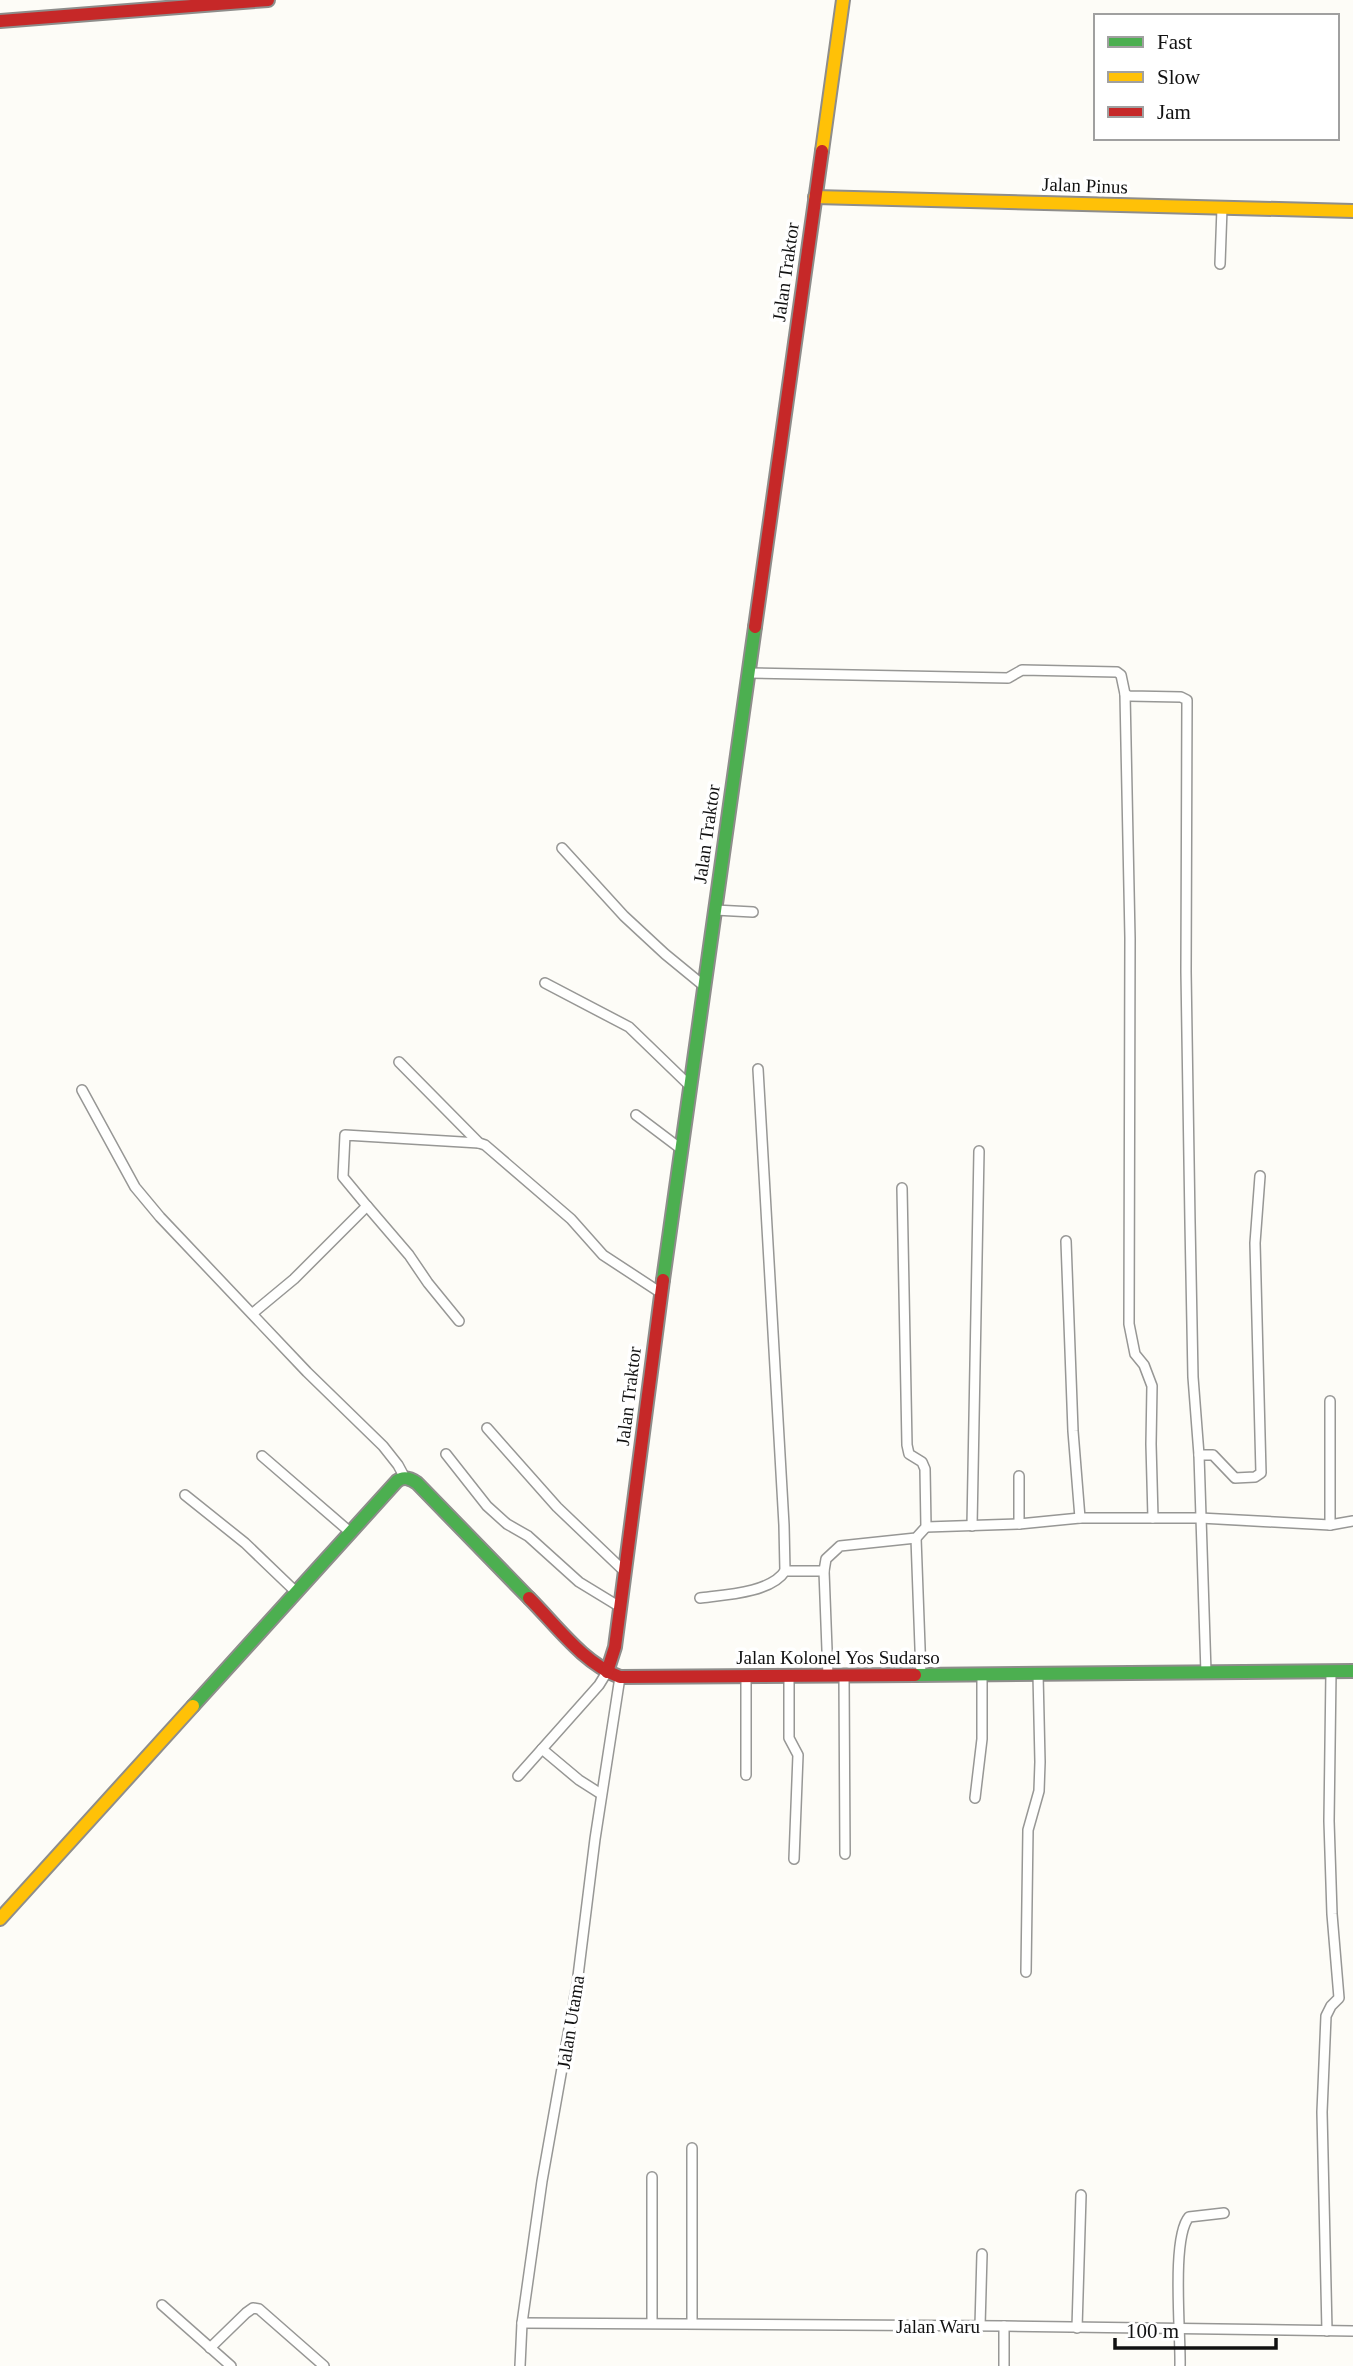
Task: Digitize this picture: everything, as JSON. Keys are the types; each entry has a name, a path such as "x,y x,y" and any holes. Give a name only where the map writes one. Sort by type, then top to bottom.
{"street":[{"path":"0,21 268,0"},
{"name":"Jalan Traktor","path":"613,1675 613,1656 661,1293 843,0"},
{"name":"Jalan Pinus","path":"815,197 1353,211"},
{"path":"1220,264 1222,208"},
{"path":"748,674 1008,678 1021,670 1117,672 1123,678 1130,938 1129,1324 1135,1354 1144,1365 1152,1386 1153,1518"},
{"path":"1125,694 1133,697 1184,697 1188,702 1186,972 1193,1377 1199,1455 1206,1673"},
{"path":"562,849 624,916 704,986"},
{"path":"715,910 753,912"},
{"path":"545,983 629,1027 690,1086"},
{"path":"399,1062 479,1143"},
{"path":"700,1598 736,1594 759,1587 777,1581 785,1571 758,1069"},
{"path":"82,1090 135,1187 160,1217 307,1372 383,1446 405,1478 416,1483 592,1661 613,1675 599,1685 518,1776"},
{"path":"635,1115 681,1149"},
{"path":"459,1321 409,1255 343,1177 345,1135 485,1145 571,1219 603,1255 661,1293"},
{"path":"972,1526 979,1151"},
{"path":"1199,1455 1213,1455 1235,1478 1255,1477 1261,1473 1255,1243 1260,1176"},
{"path":"828,1676 824,1571 826,1559 840,1546 916,1538 926,1527 925,1469 922,1462 909,1454 906,1445 902,1188"},
{"path":"253,1313 294,1279 367,1206"},
{"path":"1066,1241 1073,1431 1080,1518"},
{"path":"1330,1401 1330,1525"},
{"path":"487,1428 557,1507 624,1572"},
{"path":"446,1454 487,1506 507,1524 528,1536 579,1582 620,1607"},
{"path":"262,1456 350,1532"},
{"path":"1019,1476 1019,1524"},
{"path":"0,1919 350,1532 397,1481 405,1478"},
{"path":"186,1495 245,1544 296,1592"},
{"path":"926,1527 1019,1524 1080,1518 1200,1518 1330,1525 1353,1521"},
{"path":"916,1538 921,1675"},
{"path":"785,1571 824,1571"},
{"name":"Jalan Kolonel Yos Sudarso","path":"613,1675 746,1677 1353,1671"},
{"path":"1327,2331 1322,2112 1326,2016 1339,1998 1332,1914 1329,1821 1331,1672"},
{"path":"1026,1972 1028,1830 1038,1791 1040,1762 1038,1674"},
{"name":"Jalan Utama","path":"520,2366 522,2323 542,2181 577,1984 613,1675"},
{"path":"975,1798 982,1740 982,1675"},
{"path":"789,1676 789,1738 798,1755 794,1858"},
{"path":"844,1676 845,1854"},
{"path":"746,1677 746,1775"},
{"path":"542,1749 579,1780 601,1794"},
{"path":"692,2148 692,2323"},
{"path":"652,2177 652,2323"},
{"path":"1077,2328 1081,2195"},
{"path":"1180,2366 1181,2328 1177,2264 1185,2224 1189,2217 1224,2213"},
{"path":"980,2326 982,2254"},
{"path":"162,2305 231,2366"},
{"path":"211,2348 253,2308 259,2309 324,2366"},
{"name":"Jalan Waru","path":"522,2323 1353,2331"},
{"path":"1004,2326 1004,2366"}],"traffic: fast":[{"path":"663,1280 755,627"},
{"path":"193,1706 402,1478 417,1483 529,1598"},
{"path":"915,1675 1353,1671"}],"traffic: slow":[{"path":"822,151 843,0"},
{"path":"815,197 1353,211"},
{"path":"0,1919 193,1706"}],"traffic: jam":[{"path":"0,21 268,0"},
{"path":"755,627 822,151"},
{"path":"607,1672 615,1647 663,1280"},
{"path":"529,1598 582,1653 620,1677 915,1675"}]}
